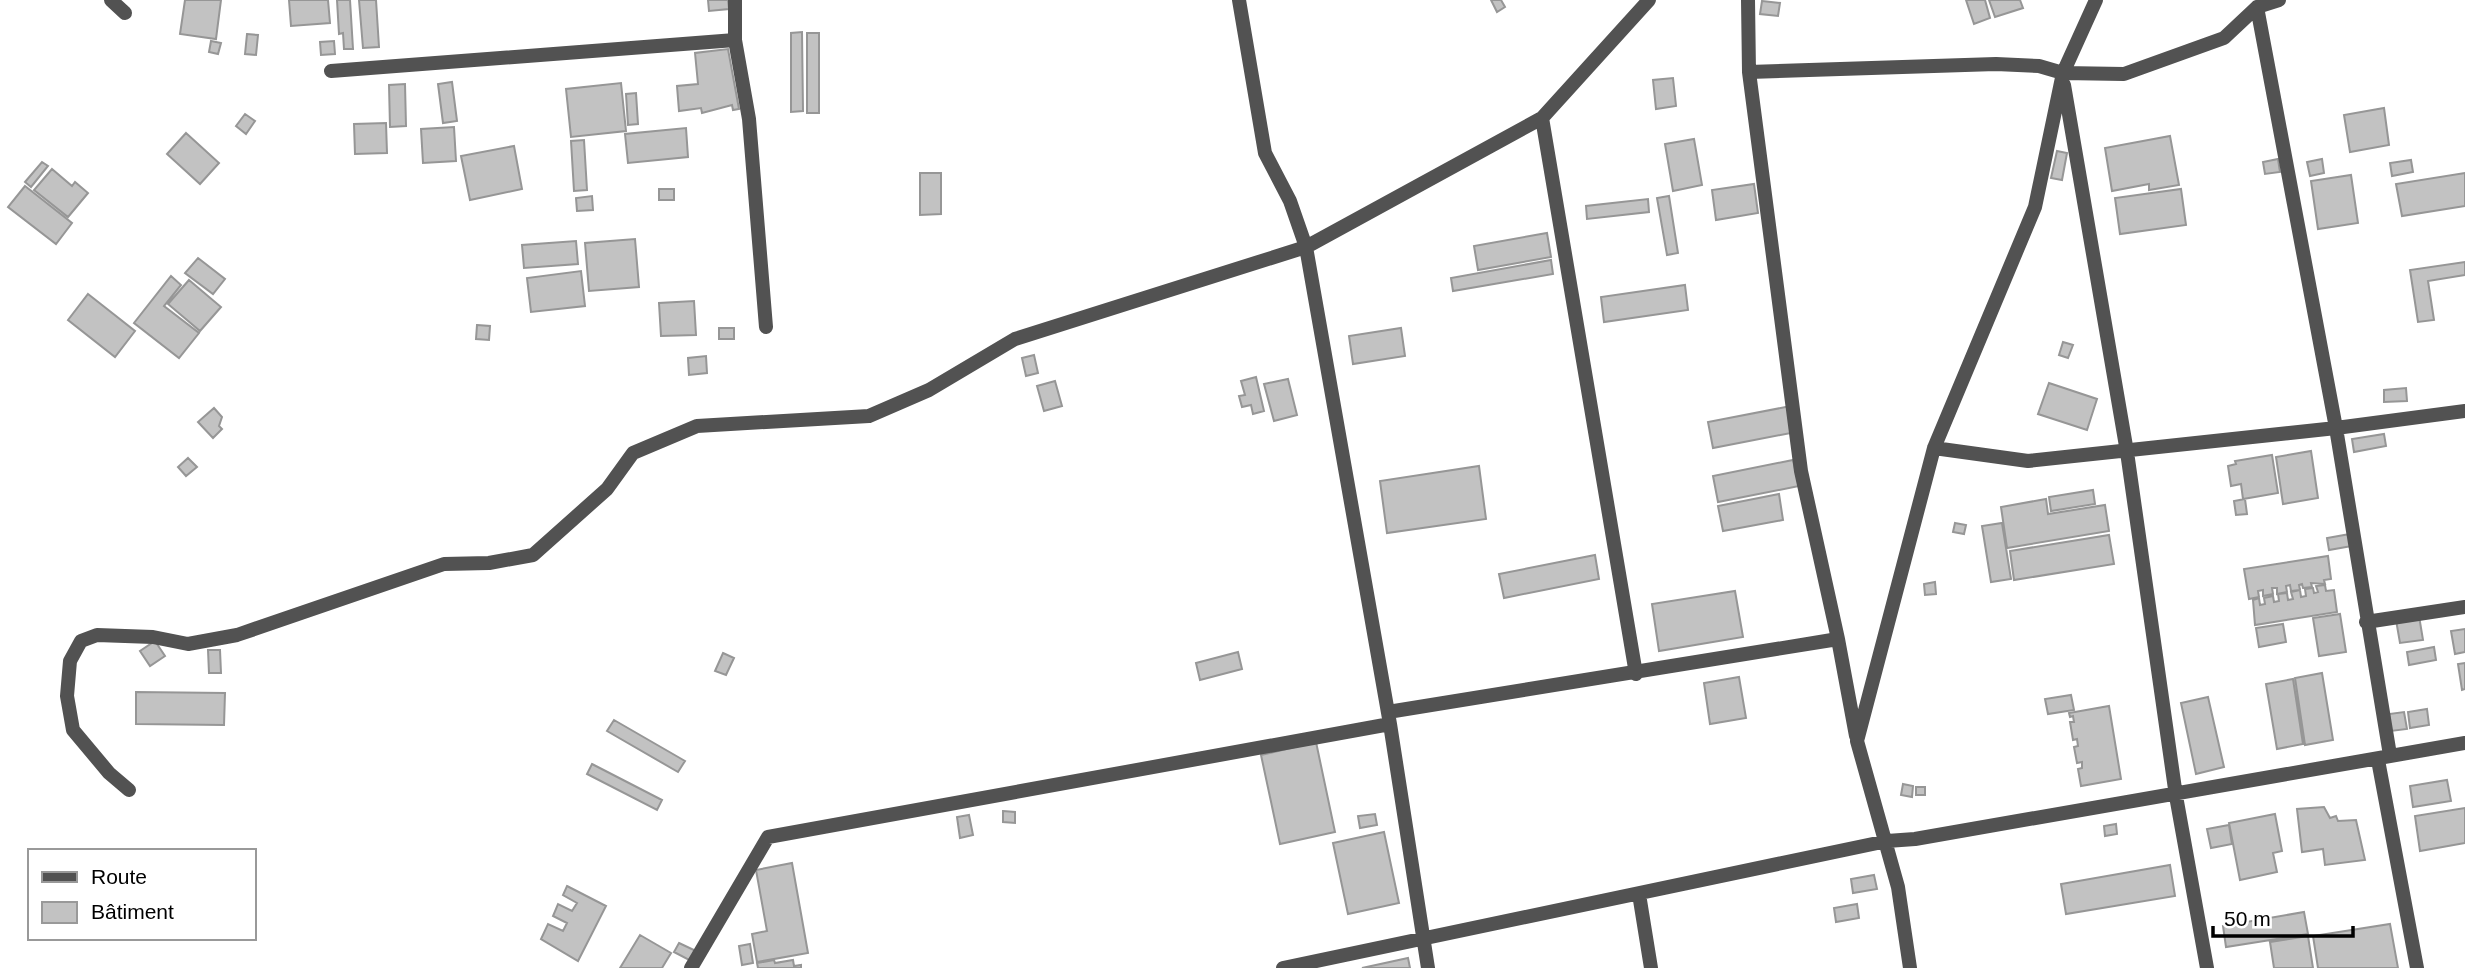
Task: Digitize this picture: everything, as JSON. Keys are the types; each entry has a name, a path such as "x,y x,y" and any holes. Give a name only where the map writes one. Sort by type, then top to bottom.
{"street":[{"path":"111,0 125,13"},
{"path":"735,0 735,40 749,119 766,327"},
{"path":"1239,0 1265,153 1290,201 1306,247 1389,718 1428,968"},
{"path":"129,790 109,773 73,730 66,696 70,661 81,641 97,635 153,637 188,644 237,635 444,564 489,563 533,555 607,489 633,453 697,426 869,416 929,390 1015,339 1306,247 1542,118 1649,0"},
{"path":"1748,0 1749,72 1801,471 1838,639 1857,741 1898,887 1910,968"},
{"path":"1857,741 1934,448 2035,207 2063,74 2096,0"},
{"path":"1749,72 1996,64 2039,66 2063,74 2124,74 2224,38 2258,7 2279,0"},
{"path":"2258,7 2336,428 2417,968"},
{"path":"331,71 735,40"},
{"path":"2063,74 2127,452 2176,796 2207,968"},
{"path":"1542,118 1636,674"},
{"path":"1934,448 2028,461 2127,452 2465,411"},
{"path":"2366,622 2465,607"},
{"path":"691,968 768,837 1389,718 1838,639"},
{"path":"1283,968 1887,841 1915,839 2176,796 2465,743"},
{"path":"1639,894 1651,968"}],"building":[{"path":"185,0 221,0 216,39 180,34"},
{"path":"289,0 328,0 330,23 291,26"},
{"path":"337,0 350,0 353,49 344,49 343,33 339,34"},
{"path":"359,0 376,0 379,47 363,48"},
{"path":"708,0 728,0 729,9 709,11"},
{"path":"1491,0 1501,0 1505,7 1497,12"},
{"path":"1966,0 1985,0 1990,18 1974,24"},
{"path":"1989,0 2020,0 2023,8 1995,17"},
{"path":"1762,1 1780,3 1778,16 1760,14"},
{"path":"802,32 803,111 791,112 791,33"},
{"path":"807,33 819,33 819,113 807,113"},
{"path":"247,34 258,35 256,55 245,54"},
{"path":"211,41 221,43 218,54 209,52"},
{"path":"334,41 335,54 321,55 320,42"},
{"path":"728,49 739,109 733,110 732,105 702,113 701,108 679,111 677,86 698,84 695,53"},
{"path":"1673,78 1676,106 1656,109 1653,80"},
{"path":"452,82 457,121 443,123 438,84"},
{"path":"621,83 626,131 571,137 566,89"},
{"path":"405,84 406,126 390,127 389,85"},
{"path":"636,93 638,124 628,125 626,94"},
{"path":"2384,108 2389,145 2350,152 2344,115"},
{"path":"245,114 255,121 246,134 236,126"},
{"path":"386,123 387,153 355,154 354,124"},
{"path":"454,127 456,161 423,163 421,129"},
{"path":"686,128 688,157 628,163 625,134"},
{"path":"186,133 219,163 200,184 167,154"},
{"path":"2170,136 2179,185 2149,190 2149,184 2112,191 2105,148"},
{"path":"1694,139 1702,185 1673,191 1665,144"},
{"path":"584,140 587,190 574,191 571,141"},
{"path":"514,146 522,189 470,200 461,156"},
{"path":"2057,151 2067,153 2062,180 2051,178"},
{"path":"2278,159 2280,172 2265,174 2263,162"},
{"path":"2322,159 2324,173 2310,176 2307,162"},
{"path":"2411,160 2413,172 2392,176 2390,163"},
{"path":"42,162 48,166 31,187 25,182"},
{"path":"52,169 72,186 75,182 88,193 68,217 34,190"},
{"path":"920,173 941,173 941,214 920,215"},
{"path":"2465,173 2465,206 2402,216 2396,184"},
{"path":"2351,175 2358,223 2318,229 2311,181"},
{"path":"1754,184 1758,213 1716,220 1712,190"},
{"path":"25,186 72,223 56,244 8,207"},
{"path":"659,189 674,189 674,200 659,200"},
{"path":"2181,189 2186,225 2120,234 2115,198"},
{"path":"592,196 593,210 577,211 576,198"},
{"path":"1669,196 1678,253 1667,255 1657,198"},
{"path":"1648,199 1649,212 1587,219 1586,206"},
{"path":"1547,233 1551,257 1478,270 1474,246"},
{"path":"635,239 639,287 589,291 585,243"},
{"path":"576,241 578,264 524,268 522,245"},
{"path":"198,258 225,279 213,294 185,273"},
{"path":"1551,260 1553,274 1453,291 1451,278"},
{"path":"2465,262 2465,275 2428,281 2434,320 2418,322 2410,270"},
{"path":"581,271 585,306 531,312 527,278"},
{"path":"171,276 181,285 164,306 199,333 179,358 134,323"},
{"path":"189,280 221,307 200,331 168,304"},
{"path":"1685,285 1688,310 1604,322 1601,297"},
{"path":"88,294 135,331 115,357 68,320"},
{"path":"694,301 696,335 661,336 659,303"},
{"path":"477,325 490,326 489,340 476,339"},
{"path":"719,328 734,328 734,339 719,339"},
{"path":"1401,328 1405,356 1353,364 1349,336"},
{"path":"2063,342 2073,345 2068,358 2059,355"},
{"path":"1034,355 1038,373 1026,376 1022,358"},
{"path":"706,356 707,373 689,375 688,358"},
{"path":"1256,377 1264,411 1253,414 1251,405 1242,407 1239,396 1245,395 1241,381"},
{"path":"1288,379 1297,415 1274,421 1264,384"},
{"path":"1055,381 1062,406 1044,411 1037,386"},
{"path":"2049,383 2097,399 2087,430 2038,414"},
{"path":"2406,388 2407,401 2384,402 2384,390"},
{"path":"1791,406 1796,432 1713,448 1708,422"},
{"path":"214,408 222,417 219,426 222,429 213,438 198,422"},
{"path":"2384,434 2386,446 2354,452 2352,439"},
{"path":"2311,451 2318,498 2283,504 2276,457"},
{"path":"2272,455 2278,493 2243,499 2241,484 2231,486 2228,466 2236,464 2235,461"},
{"path":"188,458 197,467 186,476 178,467"},
{"path":"1793,460 1799,486 1718,502 1713,476"},
{"path":"1479,466 1486,519 1387,533 1380,481"},
{"path":"2093,490 2095,504 2051,511 2049,497"},
{"path":"1779,494 1783,520 1723,531 1718,506"},
{"path":"2046,499 2048,514 2105,505 2109,531 2007,548 2001,507"},
{"path":"2245,499 2247,514 2236,515 2234,501"},
{"path":"1955,523 1966,525 1964,534 1953,532"},
{"path":"2002,523 2011,579 1991,582 1982,526"},
{"path":"2350,534 2352,546 2329,550 2327,538"},
{"path":"2109,535 2114,564 2014,580 2010,551"},
{"path":"1595,555 1599,579 1504,598 1499,574"},
{"path":"2328,556 2331,579 2324,580 2325,584 2311,583 2312,587 2303,588 2302,584 2299,585 2300,590 2291,591 2290,585 2286,586 2287,592 2277,594 2277,588 2272,588 2273,594 2263,596 2263,590 2258,591 2259,597 2249,599 2244,569"},
{"path":"1935,582 1936,594 1925,595 1924,584"},
{"path":"2325,585 2326,591 2334,590 2337,612 2255,625 2253,600 2259,598 2260,605 2265,604 2264,598 2273,596 2274,602 2279,601 2278,594 2287,593 2288,600 2293,599 2291,592 2300,590 2301,597 2306,596 2305,589 2313,588 2314,593 2318,592 2316,586"},
{"path":"1735,591 1743,637 1659,651 1652,604"},
{"path":"2340,614 2346,652 2319,656 2313,618"},
{"path":"2419,616 2423,640 2400,643 2396,620"},
{"path":"2283,624 2286,642 2259,647 2256,628"},
{"path":"2465,629 2465,652 2455,654 2451,631"},
{"path":"155,641 165,656 150,666 140,651"},
{"path":"2434,647 2436,660 2409,665 2407,652"},
{"path":"208,650 220,650 221,673 209,673"},
{"path":"1238,652 1242,669 1200,680 1196,663"},
{"path":"723,653 734,658 726,675 715,671"},
{"path":"2465,663 2465,689 2462,690 2458,664"},
{"path":"2322,673 2333,740 2305,745 2295,678"},
{"path":"1739,677 1746,718 1710,724 1704,683"},
{"path":"2293,679 2303,744 2277,749 2266,684"},
{"path":"136,692 225,693 224,725 136,724"},
{"path":"2071,695 2074,710 2048,714 2045,699"},
{"path":"2208,697 2224,767 2196,774 2181,703"},
{"path":"2109,706 2121,779 2081,786 2078,769 2082,768 2082,762 2077,763 2074,747 2078,746 2077,739 2073,740 2070,722 2074,722 2069,713"},
{"path":"2427,709 2429,725 2410,728 2408,712"},
{"path":"2404,712 2407,729 2391,731 2389,714"},
{"path":"614,720 685,761 678,772 607,731"},
{"path":"1316,742 1335,832 1280,844 1261,755"},
{"path":"592,764 662,800 657,810 587,774"},
{"path":"2447,780 2451,801 2413,807 2410,786"},
{"path":"1903,784 1913,786 1912,797 1901,795"},
{"path":"1916,787 1925,787 1925,795 1916,795"},
{"path":"2324,807 2330,818 2336,816 2338,821 2356,820 2365,860 2325,865 2323,849 2302,852 2297,809"},
{"path":"2465,808 2465,843 2420,851 2415,816"},
{"path":"1003,811 1015,812 1015,823 1003,822"},
{"path":"1375,814 1377,825 1360,828 1358,816"},
{"path":"2275,814 2282,851 2273,853 2277,872 2240,880 2229,823"},
{"path":"969,815 973,835 960,838 957,817"},
{"path":"2116,824 2117,834 2105,836 2104,826"},
{"path":"2229,825 2232,844 2211,848 2207,829"},
{"path":"1384,832 1399,903 1348,914 1333,843"},
{"path":"792,863 808,953 757,962 752,934 767,931 756,870"},
{"path":"2170,865 2175,896 2066,914 2061,884"},
{"path":"1874,875 1877,889 1853,893 1851,879"},
{"path":"567,886 606,906 578,961 541,939 548,924 563,931 567,923 553,916 558,904 572,911 577,903 563,895"},
{"path":"1857,904 1859,918 1836,922 1834,908"},
{"path":"2304,912 2308,934 2226,947 2223,926"},
{"path":"2390,924 2398,968 2318,968 2313,936"},
{"path":"640,935 671,953 662,968 620,968"},
{"path":"2308,936 2313,968 2274,968 2270,942"},
{"path":"679,943 696,951 691,961 674,952"},
{"path":"750,944 753,963 742,965 739,946"},
{"path":"1408,958 1410,968 1362,968"},
{"path":"774,960 775,963 793,960 794,966 801,965 801,968 758,968 757,963"}]}
